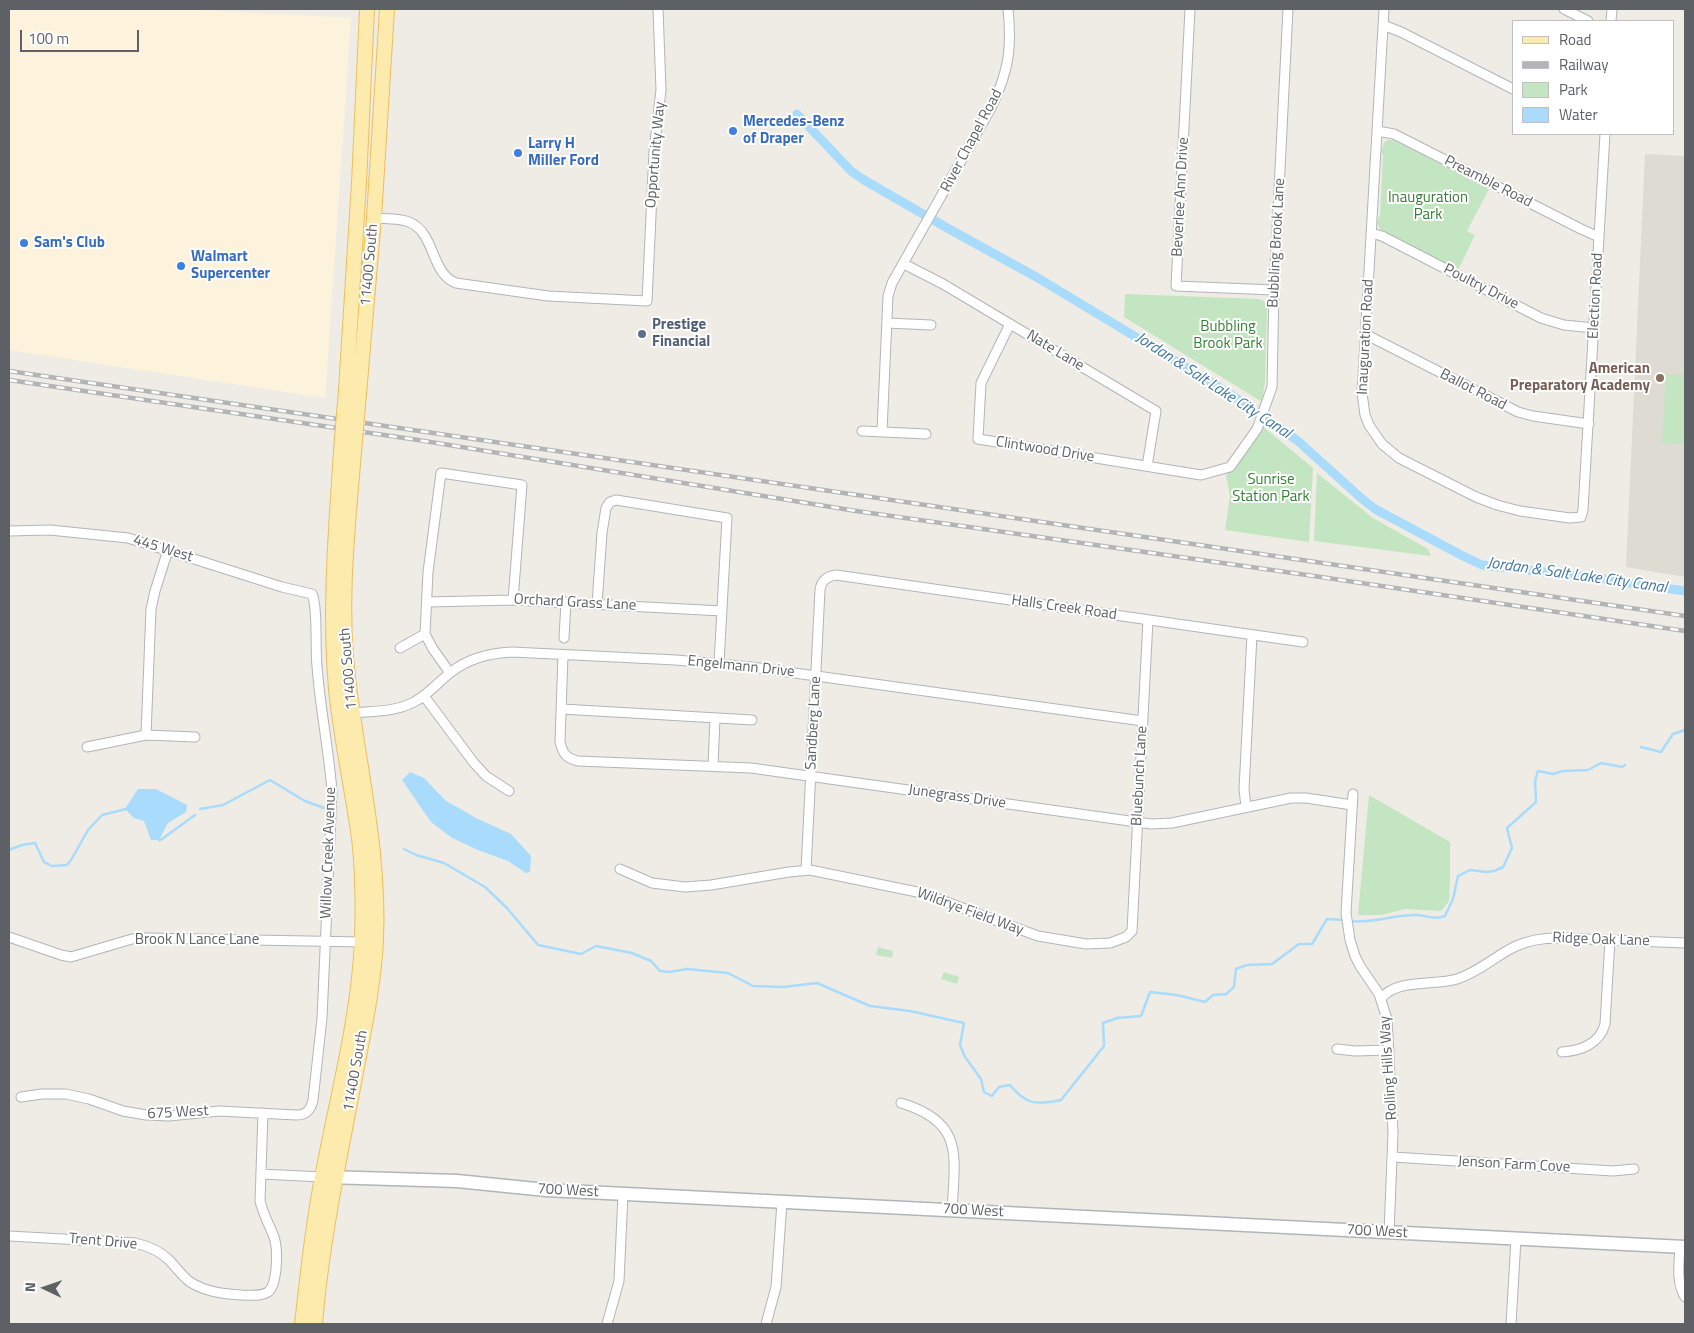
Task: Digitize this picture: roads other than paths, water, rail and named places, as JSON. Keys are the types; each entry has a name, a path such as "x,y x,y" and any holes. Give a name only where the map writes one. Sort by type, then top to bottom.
{"main road":[{"name":"11400 South","path":"353,392 359,183 367,9"},
{"name":"11400 South","path":"302,1324 308,1264 322,1177 354,1012 362,942 362,871 336,690 332,636 332,597 353,392 374,218 387,9"},
{"name":"11400 South","path":"315,1324 326,1232 369,1002 376,942 375,860 353,712 346,650 345,585 348,451"},
{"path":"332,636 339,655 345,707 348,711 353,712"}],"street":[{"name":"Opportunity Way","path":"374,218 401,220 417,227 429,241 442,272 451,281 456,283 548,296 647,301 654,150 661,90 658,9"},
{"name":"River Chapel Road","path":"882,432 888,296 892,283 992,106 1003,82 1010,52 1008,9"},
{"name":"Beverlee Ann Drive","path":"1190,9 1176,286 1274,290"},
{"name":"Bubbling Brook Lane","path":"1230,467 1257,428 1272,387 1274,290 1288,9"},
{"name":"Inauguration Road","path":"1384,9 1362,393 1365,415 1375,435 1399,458 1476,497 1497,506 1520,511 1581,518"},
{"path":"1564,9 1586,20"},
{"path":"1383,25 1401,32 1512,88"},
{"name":"Preamble Road","path":"1377,131 1394,134 1599,237"},
{"name":"Election Road","path":"1581,518 1584,502 1589,424 1605,135"},
{"name":"Poultry Drive","path":"1371,233 1382,236 1541,318 1564,325 1594,328"},
{"name":"Nate Lane","path":"904,264 943,284 1156,411 1147,466"},
{"path":"887,323 931,326"},
{"name":"Clintwood Drive","path":"1010,324 981,383 978,439 1201,475 1230,467"},
{"name":"Ballot Road","path":"1365,334 1518,412 1532,416 1589,424"},
{"path":"862,431 926,434"},
{"path":"450,673 433,650 425,634 432,539 441,473 522,485 513,600"},
{"path":"597,604 602,533 606,508 610,502 616,500 727,518 718,663"},
{"name":"445 West","path":"9,531 50,530 128,538 282,587 312,594"},
{"path":"146,735 152,609 155,591 168,550"},
{"name":"Halls Creek Road","path":"826,578 836,576 1303,642"},
{"name":"Sandberg Lane","path":"806,870 821,587 826,578"},
{"name":"Willow Creek Avenue","path":"308,1112 313,1100 319,1051 332,792 319,688 315,645 315,603 312,594"},
{"name":"Orchard Grass Lane","path":"427,602 513,600 722,611"},
{"path":"564,638 566,602"},
{"name":"Bluebunch Lane","path":"1132,931 1148,620"},
{"path":"400,648 425,634"},
{"path":"1246,807 1244,789 1252,634"},
{"name":"Engelmann Drive","path":"353,712 391,710 408,705 424,696 450,673 473,660 490,654 512,652 718,663 1142,721"},
{"path":"563,655 562,709 752,720"},
{"path":"424,696 474,763 486,776 510,791"},
{"name":"Junegrass Drive","path":"562,709 560,742 563,752 568,758 578,761 751,768 1153,824 1172,823 1298,798 1352,805"},
{"path":"713,766 715,718"},
{"path":"87,747 146,735 195,737"},
{"name":"Rolling Hills Way","path":"1353,794 1346,914 1350,940 1355,956 1381,1000 1387,1019 1393,1157 1389,1232"},
{"path":"620,869 652,883 685,887 711,885 806,870"},
{"name":"Wildrye Field Way","path":"806,870 922,893 1038,936 1086,944 1110,943 1126,937 1132,931"},
{"name":"Brook N Lance Lane","path":"9,936 71,957 138,938 362,942"},
{"name":"Ridge Oak Lane","path":"1381,1000 1384,995 1406,986 1448,981 1466,976 1514,947 1529,941 1549,938 1685,943"},
{"path":"1562,1052 1576,1050 1591,1044 1602,1032 1605,1024 1610,940"},
{"path":"1337,1050 1355,1052 1389,1050"},
{"name":"675 West","path":"21,1097 42,1094 72,1095 123,1111 146,1115 170,1116 220,1111 300,1115 308,1112"},
{"path":"901,1104 919,1109 932,1116 943,1127 950,1140 955,1161 952,1210"},
{"name":"Trent Drive","path":"9,1236 135,1243 149,1247 162,1254 184,1276 200,1287 222,1293 262,1294 271,1288 273,1283 276,1255 275,1239 262,1211 260,1201 263,1113"},
{"name":"Jenson Farm Cove","path":"1393,1157 1613,1170 1634,1168"},
{"name":"700 West","path":"261,1174 456,1181 544,1190 1683,1247"},
{"path":"607,1324 619,1281 623,1194"},
{"path":"766,1324 776,1287 782,1202"},
{"path":"1511,1324 1516,1239"},
{"path":"1683,1247 1680,1289 1685,1297"}],"water":[{"path":"410,772 424,778 446,801 478,819 511,834 531,856 530,872 526,873 508,861 452,838 431,822 402,780"},
{"path":"138,789 156,789 187,805 186,812 168,823 159,840 151,840 144,821 134,818 125,809"}],"waterway":[{"name":"Jordan & Salt Lake City Canal","path":"797,114 851,171 864,180 1038,278 1227,392 1298,441 1375,509 1482,565 1598,578 1685,591"},
{"path":"1641,747 1661,752 1673,734 1685,730"},
{"path":"1350,921 1359,922 1409,915 1435,918 1445,916 1453,899 1458,876 1470,870 1486,872 1503,867 1512,848 1507,828 1536,802 1535,781 1538,771 1553,774 1563,771 1588,770 1601,763 1622,767 1625,765"},
{"path":"200,809 223,805 270,780 305,801 324,808"},
{"path":"9,850 35,843 44,862 52,866 67,865 88,830 102,815 126,809"},
{"path":"158,838 159,840 162,839 195,815"},
{"path":"404,849 416,855 444,863 485,887 507,908 538,945 581,954 596,946 632,953 651,961 660,971 669,972 687,969 728,973 753,986 783,987 817,983 870,1006 910,1011 964,1023 960,1045 965,1057 981,1079 984,1092 992,1096 999,1087 1010,1085 1027,1100 1038,1103 1061,1100 1104,1046 1103,1023 1117,1018 1141,1016 1150,992 1177,995 1205,1002 1213,995 1226,994 1234,987 1236,969 1247,965 1272,964 1299,944 1312,944 1327,919 1344,920"}],"railway":[{"path":"9,371 1685,616"},
{"path":"9,380 418,440 856,511 1685,631"}],"place":[{"name":"Mercedes-Benz of Draper","path":"733,131"},
{"name":"Larry H Miller Ford","path":"518,153"},
{"name":"Sam's Club","path":"24,243"},
{"name":"Walmart Supercenter","path":"181,266"},
{"name":"Prestige Financial","path":"642,334"},
{"name":"American Preparatory Academy","path":"1660,378"}],"park label":[{"name":"Inauguration Park","path":"1428,206"},
{"name":"Bubbling Brook Park","path":"1228,336"},
{"name":"Sunrise Station Park","path":"1271,488"}]}
